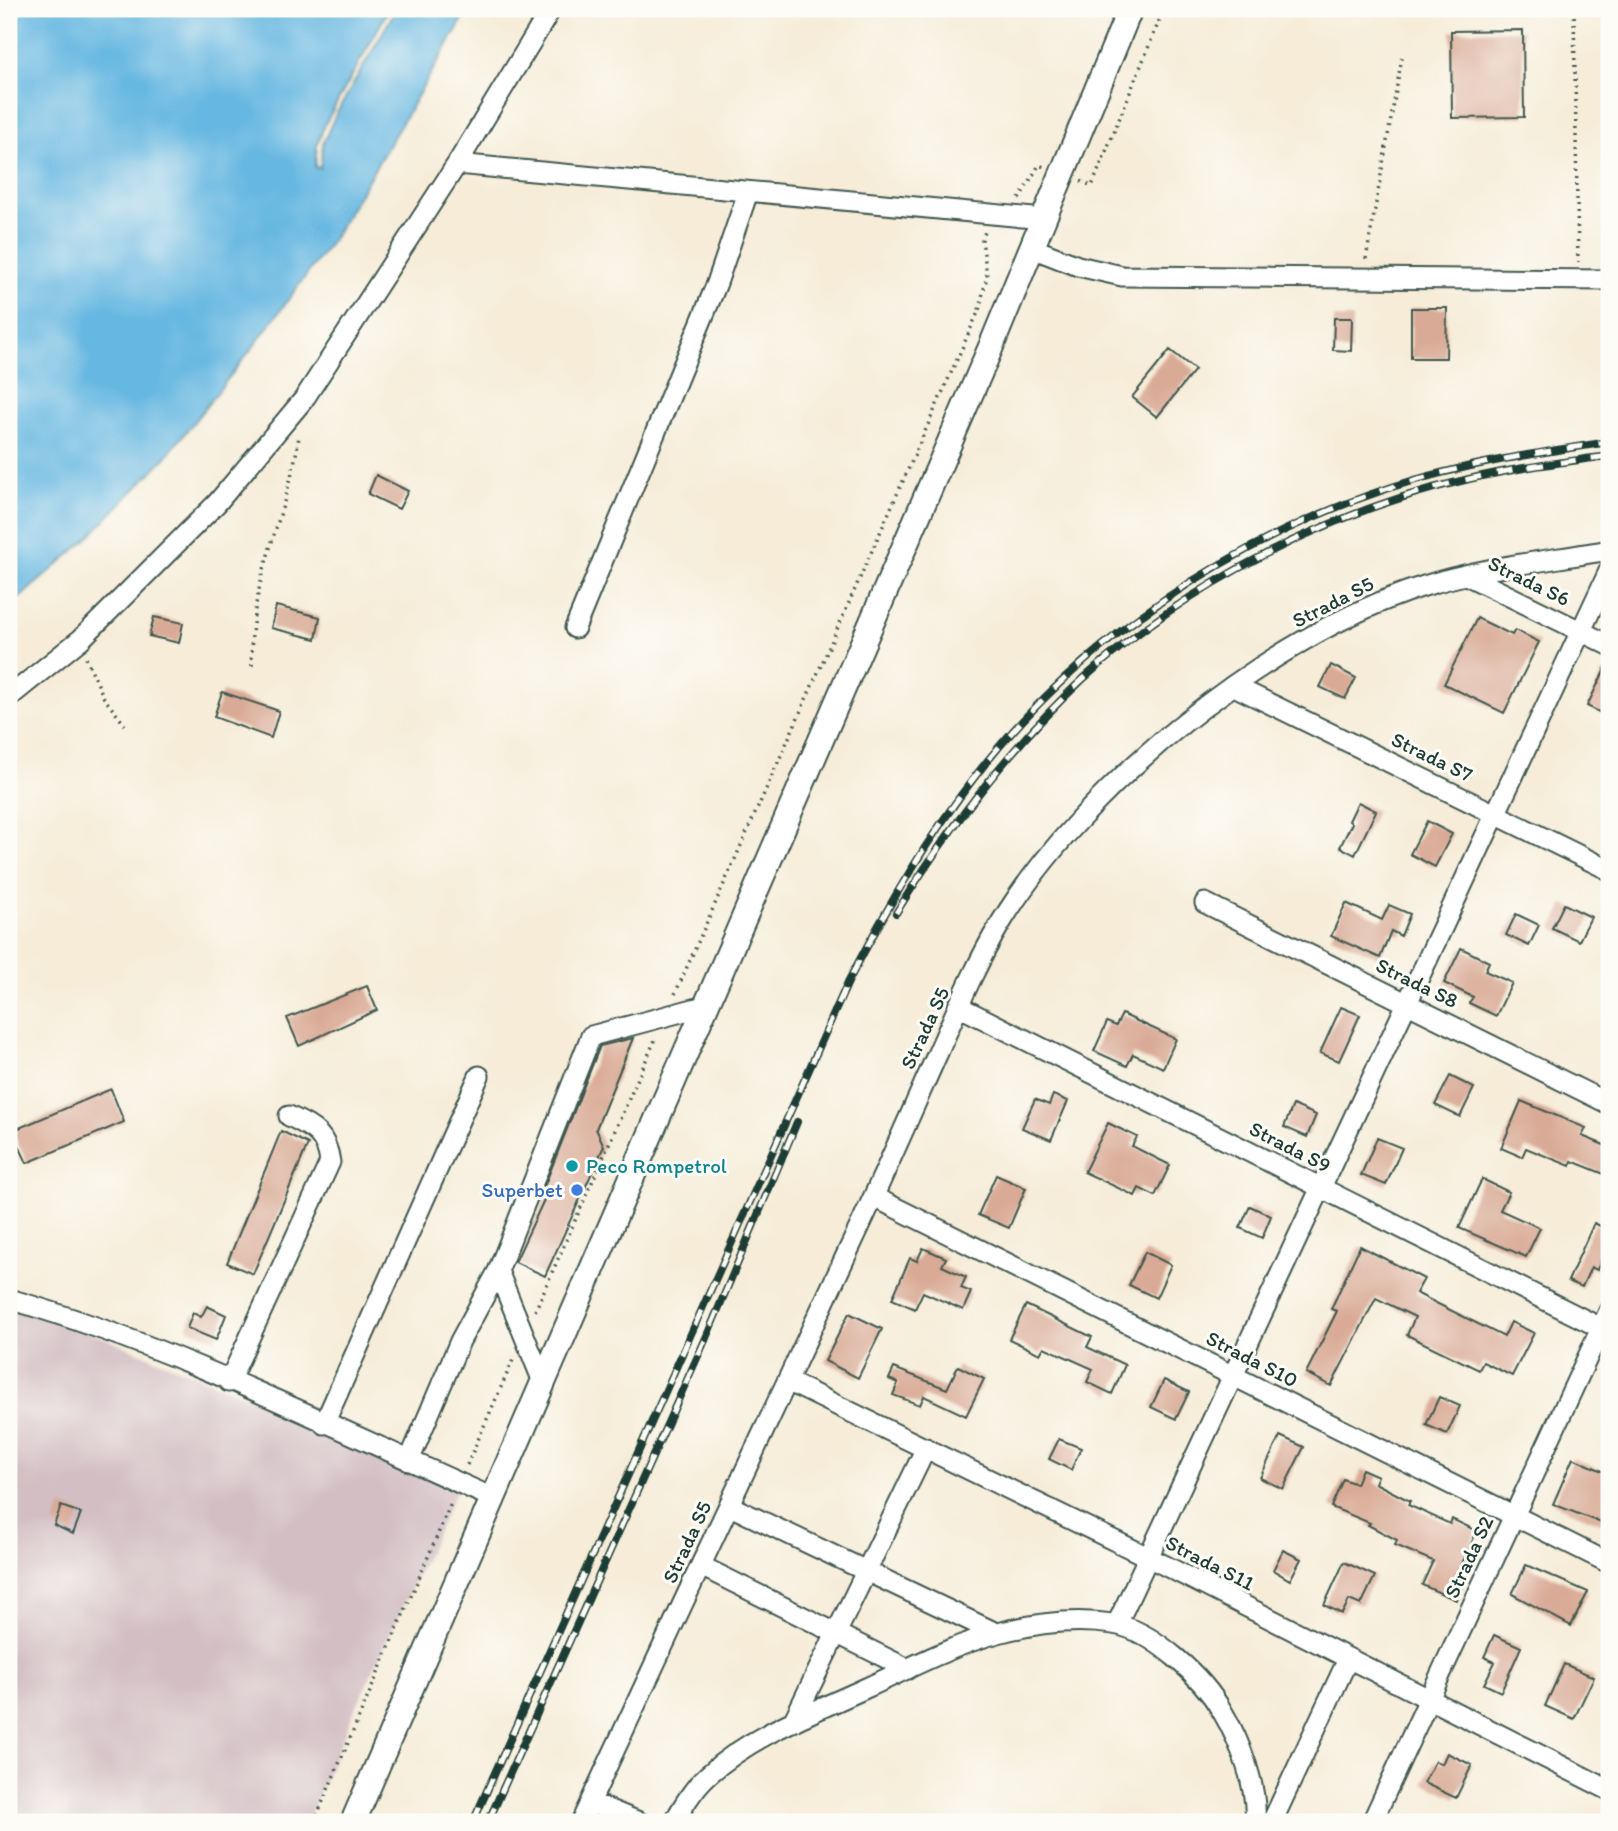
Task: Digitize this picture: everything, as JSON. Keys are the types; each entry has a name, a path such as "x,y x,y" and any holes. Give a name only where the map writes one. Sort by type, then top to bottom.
{"main road":[{"path":"353,1822 708,1005 1032,248 1130,9"}],"street":[{"path":"9,697 81,639 217,503 304,399 457,164 551,9"},
{"path":"457,164 1044,219"},
{"path":"575,628 717,283 748,192"},
{"path":"1032,248 1078,265 1122,276 1609,281"},
{"name":"Strada S5","path":"581,1822 874,1196 958,1006 1000,925 1035,871 1086,812 1160,744 1234,686 1319,633 1369,606 1423,586 1466,575 1609,550"},
{"path":"1117,1624 1609,570"},
{"name":"Strada S6","path":"1466,575 1609,645"},
{"name":"Strada S7","path":"1234,686 1609,870"},
{"name":"Strada S8","path":"1205,903 1609,1104"},
{"path":"410,1461 460,1341 498,1271 590,1036 708,1005"},
{"name":"Strada S9","path":"958,1006 1321,1188 1605,1320"},
{"path":"324,1423 479,1076"},
{"path":"229,1381 330,1162 328,1143 313,1128 289,1116"},
{"name":"Strada S10","path":"874,1196 1609,1563"},
{"path":"498,1271 543,1382"},
{"path":"9,1299 67,1316 229,1381 493,1498"},
{"name":"Strada S2","path":"1372,1822 1605,1320"},
{"name":"Strada S11","path":"787,1381 1149,1557 1609,1790"},
{"path":"793,1722 926,1448"},
{"path":"730,1506 867,1569 996,1633"},
{"path":"701,1566 908,1669"},
{"path":"674,1822 706,1776 738,1751 793,1722 908,1669 996,1633 1081,1621 1117,1624 1150,1640 1186,1665 1211,1692 1228,1721 1243,1759 1255,1822"},
{"path":"1272,1822 1348,1659"},
{"path":"590,1802 639,1822"}],"path":[{"path":"314,1822 524,1335 979,310 988,276 982,239 994,215 1019,199 1039,165 1093,186 1164,9"},
{"path":"1574,9 1578,281"},
{"path":"1363,279 1402,57"},
{"path":"252,666 250,639 277,519 296,460 304,399"},
{"path":"81,639 93,676 104,698 125,724"}],"shaded area":[{"path":"9,1299 460,1483 352,1716 307,1822 9,1822"}],"water":[{"path":"9,9 389,9 324,126 317,146 315,167 320,168 323,143 335,116 396,9 469,9 333,239 254,346 166,457 85,541 9,607"}],"building":[{"path":"1523,30 1524,117 1452,118 1451,31"},
{"path":"1411,308 1447,308 1446,358 1411,358"},
{"path":"1334,318 1352,318 1351,351 1333,350"},
{"path":"1170,350 1195,370 1157,417 1132,397"},
{"path":"376,475 408,491 399,509 368,494"},
{"path":"276,606 320,617 316,639 271,628"},
{"path":"154,617 183,623 179,643 149,636"},
{"path":"1477,618 1512,635 1515,630 1539,642 1504,713 1444,684"},
{"path":"1609,661 1609,707 1605,715 1587,706"},
{"path":"1331,665 1356,678 1345,699 1320,687"},
{"path":"222,692 279,711 271,738 214,717"},
{"path":"1358,802 1376,811 1355,855 1340,847 1352,823 1349,821"},
{"path":"1427,821 1452,834 1435,867 1410,854"},
{"path":"1346,903 1382,920 1389,905 1410,914 1401,936 1391,931 1380,958 1331,936"},
{"path":"1564,904 1591,917 1579,941 1552,928"},
{"path":"1516,914 1539,925 1529,946 1506,935"},
{"path":"1461,948 1489,962 1485,971 1512,983 1496,1016 1469,1003 1473,997 1444,983"},
{"path":"367,986 377,1010 299,1046 287,1018"},
{"path":"1341,1007 1360,1015 1339,1061 1320,1053"},
{"path":"1122,1014 1176,1039 1163,1068 1133,1054 1127,1066 1094,1051 1107,1022 1116,1026"},
{"path":"633,1038 596,1129 604,1146 545,1276 515,1262 549,1189 544,1187 600,1046"},
{"path":"1450,1076 1474,1088 1460,1117 1435,1105"},
{"path":"111,1089 124,1122 27,1163 12,1131"},
{"path":"1053,1095 1068,1101 1051,1140 1022,1128 1035,1099 1049,1105"},
{"path":"1521,1101 1586,1128 1582,1136 1609,1147 1609,1176 1572,1161 1570,1166 1526,1148 1522,1157 1501,1148"},
{"path":"1293,1105 1316,1115 1307,1137 1284,1127"},
{"path":"1108,1123 1137,1137 1132,1146 1170,1165 1155,1196 1139,1188 1135,1196 1084,1172"},
{"path":"281,1131 308,1144 253,1274 227,1263"},
{"path":"1377,1138 1402,1148 1386,1185 1361,1175"},
{"path":"996,1175 1026,1188 1009,1228 978,1215"},
{"path":"1482,1179 1509,1192 1500,1210 1540,1228 1526,1257 1459,1228"},
{"path":"1250,1206 1271,1216 1262,1238 1240,1228"},
{"path":"1594,1223 1609,1230 1609,1242 1597,1270 1591,1267 1582,1287 1568,1281"},
{"path":"1360,1246 1424,1279 1416,1293 1504,1337 1511,1322 1534,1333 1512,1376 1483,1362 1479,1370 1407,1335 1415,1317 1376,1298 1331,1386 1306,1373 1337,1311 1331,1309"},
{"path":"923,1248 946,1258 942,1266 966,1277 961,1288 971,1292 963,1310 923,1292 915,1309 892,1299 910,1258 917,1261"},
{"path":"1145,1252 1171,1265 1156,1298 1129,1285"},
{"path":"1026,1305 1092,1337 1087,1347 1125,1365 1112,1394 1087,1382 1093,1369 1044,1347 1040,1354 1009,1339"},
{"path":"207,1306 226,1315 216,1340 187,1328 193,1313 201,1317"},
{"path":"849,1313 882,1329 858,1378 825,1361"},
{"path":"958,1366 984,1379 966,1416 924,1396 920,1405 893,1395 898,1383 889,1379 894,1368 947,1389"},
{"path":"1164,1380 1189,1392 1176,1419 1151,1407"},
{"path":"1439,1397 1460,1406 1447,1434 1426,1425"},
{"path":"1280,1436 1304,1447 1283,1489 1260,1478"},
{"path":"1059,1439 1081,1448 1071,1470 1049,1459"},
{"path":"1573,1458 1609,1474 1609,1526 1553,1504"},
{"path":"1362,1469 1378,1476 1375,1483 1410,1501 1408,1505 1450,1524 1452,1519 1477,1531 1455,1579 1464,1583 1456,1600 1422,1585 1433,1561 1395,1545 1397,1540 1368,1525 1370,1523 1331,1507 1343,1479 1356,1484"},
{"path":"61,1506 81,1513 73,1534 54,1525"},
{"path":"1283,1550 1301,1559 1290,1580 1273,1570"},
{"path":"1344,1562 1375,1576 1361,1605 1349,1600 1342,1614 1324,1605"},
{"path":"1526,1565 1588,1592 1571,1626 1512,1594"},
{"path":"1494,1635 1521,1647 1501,1692 1484,1684 1495,1662 1484,1657"},
{"path":"1564,1664 1594,1677 1574,1719 1545,1706"},
{"path":"1447,1753 1472,1765 1456,1798 1424,1783 1435,1761 1442,1764"}],"railway":[{"path":"473,1822 849,980 908,874 977,774 1018,725 1063,680 1112,638 1163,600 1274,535 1332,509 1419,479 1500,460 1609,442"},
{"path":"896,913 959,820 1030,732 1083,679 1124,644 1168,612 1264,555 1365,510 1486,475 1609,456"},
{"path":"488,1822 706,1338 797,1122"}],"place":[{"name":"Peco Rompetrol","path":"572,1166"},
{"name":"Superbet","path":"577,1190"}]}
